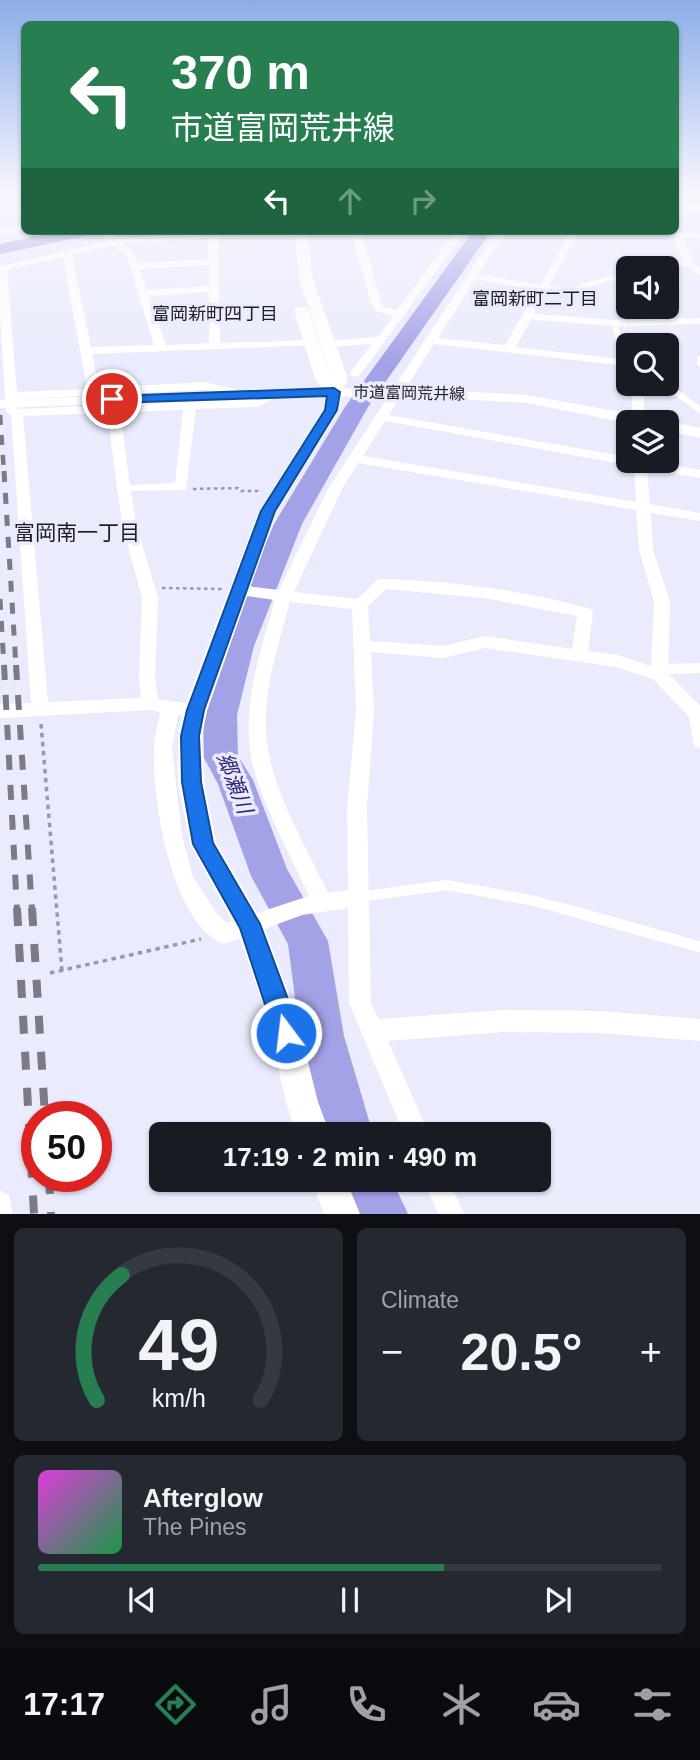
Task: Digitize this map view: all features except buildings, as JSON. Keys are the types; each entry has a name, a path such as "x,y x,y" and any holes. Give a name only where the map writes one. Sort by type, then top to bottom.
{"main road":[{"path":"295,251 294,278 323,379 343,392"},
{"path":"300,251 306,279 343,392 268,511 195,710 190,736 191,782 203,844 249,924 280,1010 309,1122"},
{"path":"334,1192 342,1214"}],"street":[{"path":"79,251 2,268 6,400 12,412 258,403 276,393"},
{"path":"126,251 131,256 160,348"},
{"path":"214,251 215,347"},
{"path":"361,251 376,303 380,309 400,314"},
{"path":"355,374 447,251"},
{"path":"312,904 267,782 258,743 260,691 267,656 284,596 335,489 488,251"},
{"path":"509,349 566,251"},
{"path":"684,251 689,264 700,272"},
{"path":"66,254 94,393"},
{"path":"134,266 214,262"},
{"path":"472,276 543,288"},
{"path":"142,293 214,289"},
{"path":"328,344 381,340"},
{"path":"429,340 616,362"},
{"path":"85,351 311,343"},
{"path":"6,400 205,386 231,394"},
{"name":"市道富岡荒井線","path":"6,400 395,392 527,399 616,416"},
{"path":"134,488 181,487 190,406"},
{"path":"113,409 129,523 150,598 150,704"},
{"path":"17,413 40,711"},
{"path":"382,417 616,458"},
{"path":"679,429 700,433"},
{"path":"356,459 700,517"},
{"path":"679,470 700,474"},
{"path":"641,473 646,550 662,601 659,672"},
{"path":"360,605 382,584 427,585 528,599 585,613 579,657"},
{"path":"239,590 360,605"},
{"path":"360,605 365,710 357,808 360,1003 412,1122"},
{"path":"363,646 443,652 485,642 618,661 659,672 699,716 700,741"},
{"path":"0,711 150,704 195,710"},
{"path":"170,707 163,748 172,836 184,880 209,921 224,934 312,904 359,897"},
{"path":"373,1031 503,1021 600,1022 700,1030"},
{"path":"441,1192 451,1214"},
{"path":"0,1204 0,1214"}],"lane":[{"path":"679,265 689,264"},
{"path":"543,288 576,293 581,287 616,277"},
{"path":"528,316 615,323 700,321"},
{"path":"615,323 618,333"},
{"path":"679,394 700,410"},
{"path":"659,672 700,668"},
{"path":"359,897 447,886 535,901 700,947"}],"path":[{"path":"181,487 279,491"},
{"path":"27,542 129,523"},
{"path":"160,588 239,590"},
{"path":"40,711 62,971"},
{"path":"50,973 224,934"}],"waterway":[{"name":"郷瀬川","path":"346,1122 322,1036 308,941 270,876 235,780 221,758 220,715 238,646 288,524 357,407 468,251"},
{"name":"郷瀬川","path":"373,1192 383,1214"}],"railway":[{"path":"0,415 4,473"},
{"path":"4,471 16,667"},
{"path":"0,599 4,667"},
{"path":"4,665 17,910"},
{"path":"16,665 32,910"},
{"path":"17,908 34,1214"},
{"path":"32,908 44,1101"},
{"path":"50,1192 51,1214"}],"district":[{"name":"富岡新町二丁目","path":"535,299"},
{"name":"富岡新町四丁目","path":"215,314"},
{"name":"富岡南一丁目","path":"77,532"}],"route":[{"path":"112,399 334,392 331,410 268,511 195,710 190,736 191,782 203,844 249,924 286,1033"}]}
